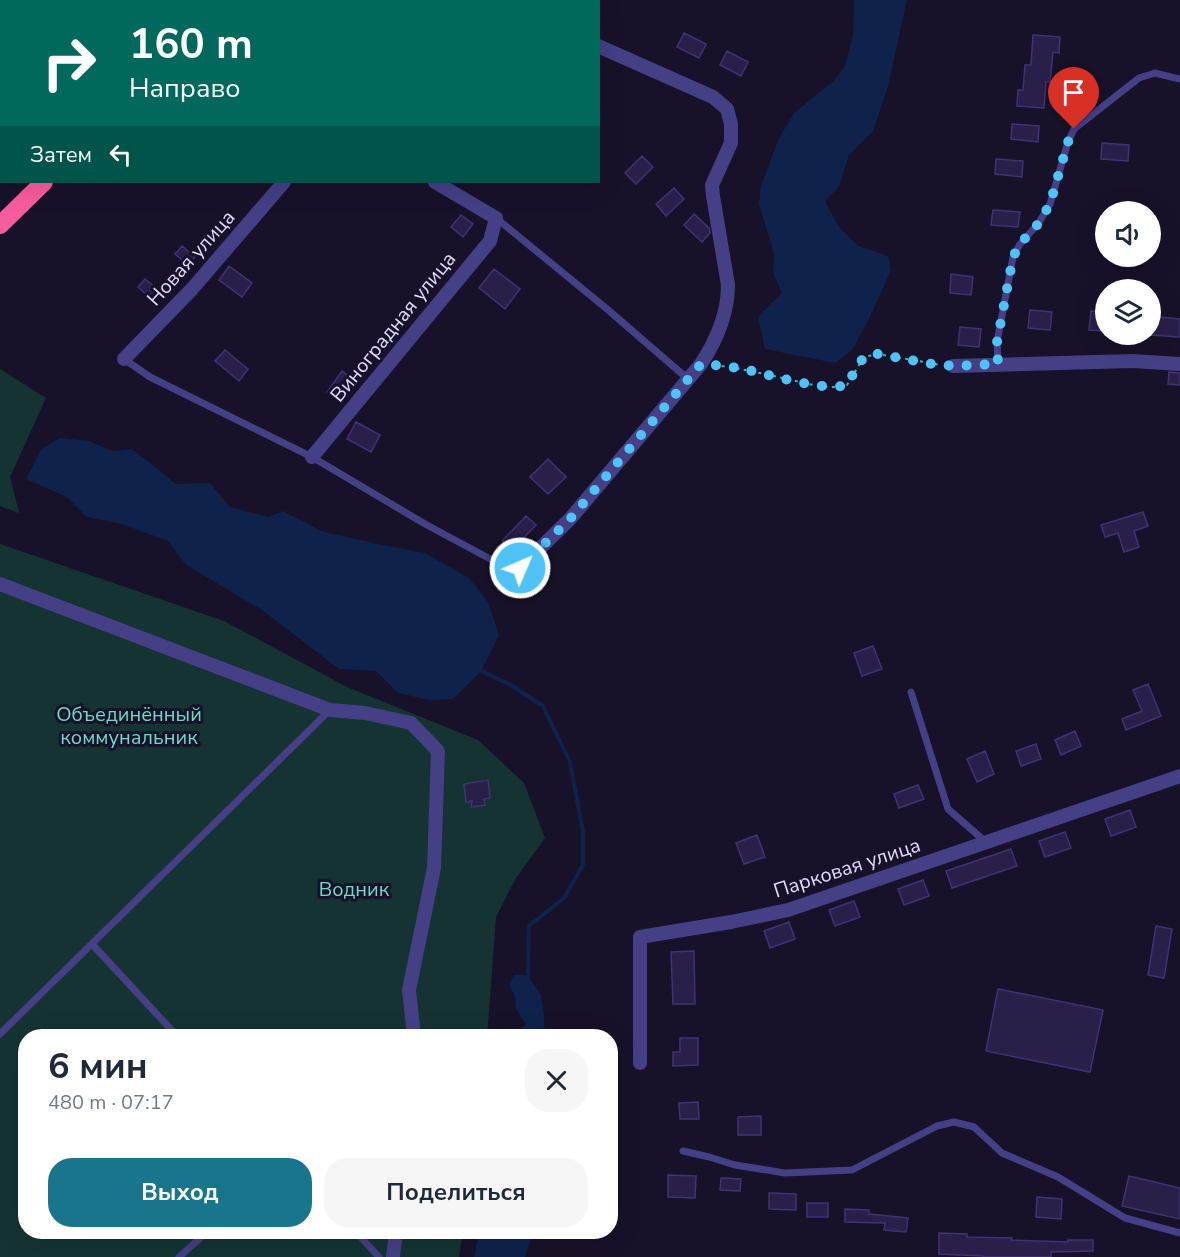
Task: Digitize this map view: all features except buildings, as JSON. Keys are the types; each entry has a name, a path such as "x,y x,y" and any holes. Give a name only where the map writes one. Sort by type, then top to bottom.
{"highway":[{"path":"0,225 43,183"}],"street":[{"path":"520,568 570,519 701,364 709,352 728,300 728,285 712,196 712,185 730,142 731,124 727,109 713,97 600,47"},
{"name":"Новая улица","path":"124,359 192,289 283,183"},
{"path":"437,183 496,218"},
{"name":"Виноградная улица","path":"312,457 490,241 496,218"},
{"path":"953,366 1132,361 1180,364"},
{"path":"0,584 330,710 365,713 411,723 438,751 434,868 409,990 413,1029"},
{"name":"Парковая улица","path":"640,1063 640,937 788,910 1180,776"},
{"path":"393,1257 395,1239"}],"lane":[{"path":"998,364 997,342 1013,257 1050,204 1074,129 1139,78 1155,74 1180,79"},
{"path":"496,218 688,379"},
{"path":"124,359 150,378 312,457 425,524 507,568 520,568"},
{"path":"911,692 948,809 987,843"},
{"path":"0,1034 330,710"},
{"path":"92,944 171,1029"},
{"path":"683,1151 735,1165 785,1173 852,1170 938,1126 954,1122 974,1127 1002,1153 1058,1177 1125,1218 1180,1233"},
{"path":"178,1257 199,1239"},
{"path":"362,1239 379,1257"}],"path":[{"path":"701,364 736,368 820,386 839,387 847,385 864,357 878,354 953,366"}],"green space":[{"path":"0,369 46,398 10,477 19,513 0,506"},
{"path":"0,544 224,621 347,687 478,740 524,783 545,838 516,878 496,917 488,1029 18,1029 18,1239 462,1239 459,1257 0,1257"}],"water":[{"path":"854,0 907,0 888,86 873,131 849,155 839,186 825,202 840,228 858,246 888,256 891,270 852,350 835,363 765,349 758,317 782,293 773,273 774,254 759,204 761,186 779,138 795,112 834,81 845,66 853,35"},
{"path":"59,438 89,441 113,451 132,449 176,484 210,483 230,507 268,517 283,511 321,531 425,553 469,578 488,602 499,635 481,671 453,699 430,700 398,693 376,671 339,669 262,610 186,565 168,541 122,524 87,517 67,497 26,479 41,450"},
{"path":"514,975 527,975 541,995 545,1029 521,1029 526,1024 516,1009 515,996 509,985"},
{"path":"478,1239 531,1239 525,1257 474,1257"}],"waterway":[{"path":"481,671 511,685 543,706 570,762 583,832 583,865 564,898 529,926 528,980"}],"route":[{"path":"520,568 570,519 701,364 736,368 820,386 839,387 847,385 864,357 878,354 953,366 998,364 997,342 1013,257 1050,204 1074,129"}],"park label":[{"name":"Объединённый коммунальник","path":"129,726"},
{"name":"Водник","path":"354,889"}]}
